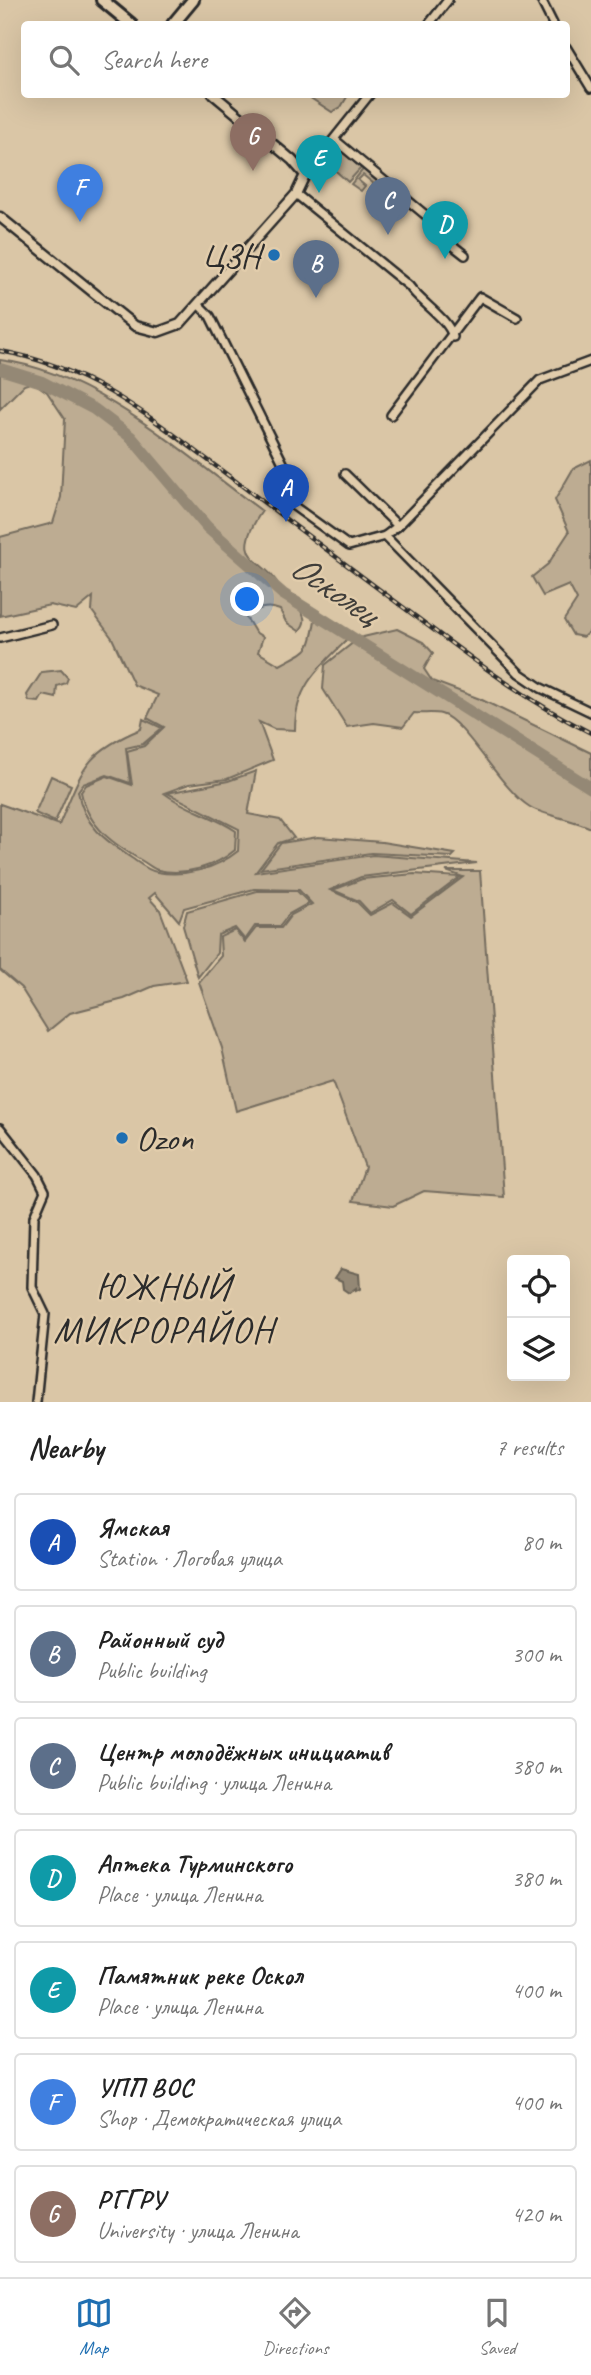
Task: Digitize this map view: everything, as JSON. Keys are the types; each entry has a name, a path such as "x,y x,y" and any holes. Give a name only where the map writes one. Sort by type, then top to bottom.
{"main road":[{"path":"102,0 127,21"},
{"path":"176,21 193,0"}],"street":[{"path":"431,21 448,0"},
{"path":"541,0 552,21"},
{"path":"570,54 591,88"},
{"path":"219,98 292,160 305,175"},
{"path":"0,217 135,326 158,332 168,329 180,324 199,305 296,194 305,175 367,98"},
{"path":"335,140 446,232 451,244 465,255"},
{"path":"296,194 409,286 421,303 450,326 453,337"},
{"path":"391,415 453,337 480,297 517,318"},
{"path":"199,305 211,316 293,483 288,502 349,546 385,536 398,526 540,380 591,361"},
{"path":"345,474 398,526"},
{"path":"385,536 519,673 541,688 591,712"},
{"path":"0,638 52,625"},
{"path":"0,1128 37,1175 45,1192 34,1217 32,1287 45,1314 36,1402"}],"shaded area":[{"path":"311,98 346,98 341,107 332,112"},
{"path":"339,148 361,168 348,182 327,163"},
{"path":"365,167 395,191 384,204 378,199 371,199 379,188 363,175 358,180 365,186 361,191 351,184"},
{"path":"0,360 35,367 105,398 171,442 262,511 252,528 248,550 281,589 296,596 304,621 299,631 286,622 280,610 275,608 262,608 250,614 246,617 255,632 263,637 258,652 280,665 297,656 307,649 312,639 315,620 334,623 352,635 321,666 305,688 296,714 295,730 274,729 259,722 273,760 227,779 189,784 164,793 236,831 235,850 209,865 178,872 154,869 104,834 85,805 81,792 86,785 107,776 132,785 127,751 144,746 164,727 147,718 158,695 134,685 112,638 92,611 93,597 76,611 50,605 0,616 0,537 53,523 61,497 65,419 47,392 33,382 24,385 0,409"},
{"path":"591,460 591,630 583,637 573,635 564,620 577,600 569,585 543,596 532,577 548,564 569,532 555,500 573,469"},
{"path":"397,629 423,642 433,653 424,669 432,681 480,699 591,753 591,828 530,807 507,786 461,729 441,714 414,713 403,727 374,723 347,727 323,689 325,665 359,638"},
{"path":"61,670 68,678 66,683 57,686 56,698 43,695 39,702 29,701 27,695 42,672"},
{"path":"143,719 162,728 143,744 126,748 130,783 107,775 83,784 78,791 85,813 97,831 114,846 151,870 178,873 200,870 220,863 238,851 239,829 167,793 228,781 256,771 248,814 280,820 294,838 278,843 256,872 373,855 477,863 361,877 330,890 357,902 370,915 393,903 411,916 463,877 446,871 480,871 504,1197 424,1191 393,1206 353,1201 365,1167 333,1081 236,1111 222,1048 199,982 221,956 220,937 235,930 245,942 256,928 281,928 291,915 312,904 299,890 254,889 184,908 179,921 155,893 149,898 160,910 187,981 154,986 124,999 70,1013 48,1031 21,988 0,970 0,804 59,825 87,766 107,747 141,729"},
{"path":"51,776 71,785 55,822 35,813"},
{"path":"318,837 382,842 455,854 452,857 371,853 261,869 281,843"},
{"path":"414,874 460,877 411,914 393,900 370,913 359,901 333,890 362,879"},
{"path":"257,891 297,891 309,903 289,914 280,926 255,926 245,940 235,928 218,935 217,953 198,977 183,926 187,911"},
{"path":"341,1269 359,1274 360,1289 356,1291 356,1288 349,1293 343,1289 342,1281 335,1278"}],"waterway":[{"name":"Осколец","path":"0,369 42,382 94,409 131,437 207,527 283,594 591,788"}],"railway":[{"path":"0,351 66,370 124,400 179,438 479,663 522,693 591,733"}],"place":[{"name":"РГГРУ","path":"253,171"},
{"name":"Памятник реке Оскол","path":"319,193"},
{"name":"УПП ВОС","path":"80,222"},
{"name":"Центр молодёжных инициатив","path":"388,235"},
{"name":"ЦЗН","path":"274,255"},
{"name":"Аптека Турминского","path":"445,259"},
{"name":"Районный суд","path":"316,298"},
{"name":"Ямская","path":"286,522"},
{"name":"Ozon","path":"122,1138"}],"district":[{"name":"ЮЖНЫЙ МИКРОРАЙОН","path":"164,1308"}]}
